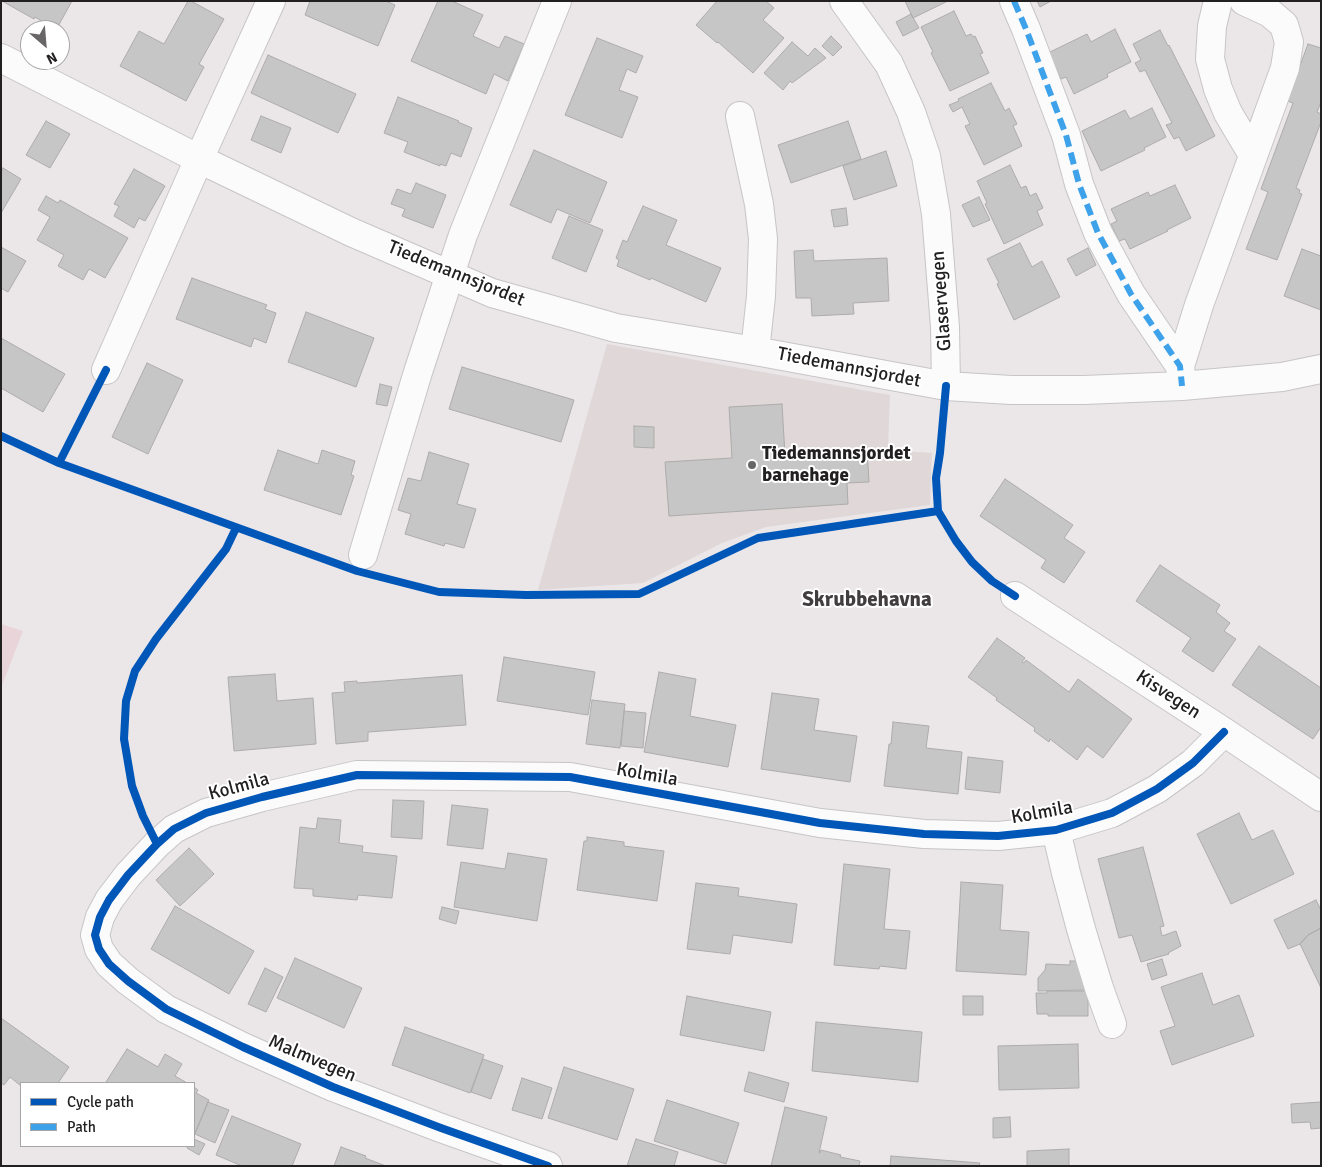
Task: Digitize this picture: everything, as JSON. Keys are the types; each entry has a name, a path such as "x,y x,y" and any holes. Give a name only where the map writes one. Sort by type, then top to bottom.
{"street":[{"path":"106,370 198,160 271,1"},
{"path":"363,555 418,372 463,235 557,1"},
{"name":"Glaservegen","path":"844,1 889,64 911,112 926,156 936,214 945,327 946,386"},
{"path":"1014,1 1066,135 1079,184 1098,233 1131,294 1181,376"},
{"path":"1218,1 1212,26 1210,59 1218,89 1228,114 1253,155"},
{"path":"1181,376 1200,305 1285,68 1289,42 1284,25 1270,13 1244,1"},
{"name":"Tiedemannsjordet","path":"1,58 198,160 351,232 492,293 616,328 946,386"},
{"path":"740,116 759,204 763,240 761,296 755,351"},
{"path":"946,386 1011,390 1084,390 1181,376 1282,378 1321,370"},
{"name":"Kisvegen","path":"1015,596 1321,797"},
{"name":"Kolmila","path":"95,935 100,917 109,900 128,875 174,829 206,813 262,797 357,775 570,777 820,823 915,833 998,836 1056,830 1112,812 1157,789 1193,763 1224,732"},
{"path":"1056,830 1081,929 1112,1024"},
{"name":"Malmvegen","path":"95,935 99,949 109,964 128,982 166,1009 333,1088 548,1166"}],"shaded area":[{"name":"Tiedemannsjordet barnehage","path":"607,344 890,395 888,450 932,453 930,505 766,527 722,543 643,583 538,590"},
{"path":"1,624 23,631 1,688"}],"building":[{"path":"2,1 72,1 62,20 40,20 35,17 34,19"},
{"path":"188,1 224,19 199,64 204,67 186,101 120,66 139,31 164,44"},
{"path":"310,1 386,1 395,5 378,46 305,15"},
{"path":"438,1 452,1 483,15 473,36 499,48 505,36 524,44 508,81 494,74 486,94 411,61"},
{"path":"717,1 766,1 774,8 763,20 784,38 753,73 696,25"},
{"path":"905,1 948,1 913,18"},
{"path":"1037,1 1051,1 1040,7"},
{"path":"954,11 966,36 971,34 973,37 975,36 983,53 980,54 989,73 950,91 931,53 933,52 921,27"},
{"path":"911,14 919,28 903,36 896,22"},
{"path":"1115,29 1131,62 1107,74 1108,77 1074,94 1066,77 1061,79 1048,53 1087,34 1091,42"},
{"path":"1160,30 1215,136 1186,151 1179,137 1174,139 1166,125 1172,123 1145,70 1140,72 1135,63 1141,60 1133,44"},
{"path":"831,36 842,47 833,56 822,46"},
{"path":"597,38 643,56 636,73 627,69 619,90 638,97 622,138 565,115"},
{"path":"792,42 808,56 815,48 826,58 792,83 790,81 783,90 764,73"},
{"path":"1308,44 1321,48 1321,102 1317,112 1321,114 1321,122 1296,188 1302,194 1277,260 1246,249 1268,192 1261,189 1293,103 1287,101"},
{"path":"268,55 356,94 338,133 251,93"},
{"path":"991,83 1005,111 1009,108 1017,124 1013,126 1022,146 984,165 965,126 970,124 962,107 953,112 949,105"},
{"path":"398,97 472,128 461,157 451,153 446,166 440,164 440,166 404,152 408,142 384,133"},
{"path":"1152,108 1166,137 1144,148 1145,150 1101,171 1082,131 1125,110 1130,119"},
{"path":"261,116 291,128 281,153 251,140"},
{"path":"46,121 70,134 50,168 26,155"},
{"path":"848,121 861,159 791,183 778,145"},
{"path":"534,150 607,182 590,223 557,209 551,223 510,205"},
{"path":"886,151 897,186 854,200 843,166"},
{"path":"1010,165 1021,188 1026,186 1030,196 1036,193 1043,208 1037,211 1043,225 1004,244 985,204 987,203 977,181"},
{"path":"3,168 21,179 1,213 1,172"},
{"path":"134,169 165,186 145,221 139,218 134,228 114,216 119,206 114,204"},
{"path":"416,183 446,195 433,228 402,216 405,209 391,204 397,189 411,194"},
{"path":"1175,185 1191,218 1130,249 1125,239 1119,241 1111,224 1117,221 1111,209 1148,192 1150,196"},
{"path":"46,196 58,203 60,200 128,238 105,278 89,269 83,280 58,266 64,255 37,240 50,217 38,210"},
{"path":"979,197 990,220 973,227 962,205"},
{"path":"643,206 677,220 666,245 721,268 706,302 651,278 650,280 617,266 619,260 616,258 623,240 627,242"},
{"path":"846,208 848,225 834,227 831,210"},
{"path":"569,216 603,230 586,272 552,258"},
{"path":"1020,243 1032,267 1042,261 1060,297 1014,320 987,259"},
{"path":"1,247 26,261 8,292 1,288"},
{"path":"1088,248 1096,265 1076,276 1067,259"},
{"path":"1302,249 1321,256 1321,310 1284,296"},
{"path":"813,250 814,261 887,258 889,301 853,303 854,314 812,316 811,298 796,298 794,251"},
{"path":"192,278 267,305 265,309 276,313 266,343 254,338 251,347 176,319"},
{"path":"306,312 374,338 356,387 288,362"},
{"path":"1,338 65,374 43,412 1,388"},
{"path":"147,363 183,380 148,454 112,437"},
{"path":"462,367 574,400 561,442 449,409"},
{"path":"380,384 392,387 387,406 376,404"},
{"path":"782,404 785,455 867,450 869,482 847,483 848,504 669,516 665,462 732,458 729,407"},
{"path":"634,426 654,427 654,448 634,447"},
{"path":"278,450 318,464 322,450 355,461 351,475 354,476 341,515 264,490"},
{"path":"429,452 469,464 457,504 476,509 464,548 445,543 444,546 405,534 411,514 398,510 408,478 421,481"},
{"path":"1005,479 1073,525 1064,538 1085,552 1064,583 1041,568 1046,560 980,516"},
{"path":"1160,565 1220,605 1216,612 1230,623 1224,631 1236,639 1213,672 1182,651 1191,638 1136,601"},
{"path":"997,638 1025,658 1022,662 1024,663 1026,660 1069,692 1078,679 1132,719 1103,758 1087,746 1077,760 1050,739 1049,742 1034,731 1035,728 968,677"},
{"path":"1259,646 1321,688 1321,727 1313,739 1232,685"},
{"path":"504,657 595,672 588,715 497,701"},
{"path":"659,672 696,679 690,716 736,725 728,767 644,752"},
{"path":"275,674 277,701 313,698 316,744 234,751 228,677"},
{"path":"462,675 466,725 368,732 368,741 336,744 332,693 345,692 344,682 357,681 357,683"},
{"path":"772,693 819,699 814,730 857,736 850,782 761,769"},
{"path":"592,700 625,704 620,748 586,744"},
{"path":"624,711 646,713 643,748 621,746"},
{"path":"893,722 929,726 926,748 962,752 958,794 884,786"},
{"path":"968,757 1003,761 1000,793 965,789"},
{"path":"393,800 424,801 422,839 391,837"},
{"path":"452,805 488,809 483,849 447,845"},
{"path":"1239,813 1252,840 1273,830 1294,874 1231,904 1197,834"},
{"path":"318,818 341,820 339,843 363,846 362,852 397,856 392,898 358,895 357,900 313,896 313,889 294,888 300,827 316,829"},
{"path":"587,837 624,842 624,846 664,851 657,901 577,890 584,841 587,841"},
{"path":"1143,847 1164,926 1160,927 1162,936 1176,931 1181,946 1169,954 1141,962 1132,935 1119,938 1098,859"},
{"path":"189,848 214,874 180,906 156,880"},
{"path":"508,853 547,859 537,921 454,907 461,862 505,869"},
{"path":"844,864 890,869 884,929 910,931 906,969 880,966 879,969 834,965"},
{"path":"961,882 1003,885 1000,930 1029,932 1026,975 956,971"},
{"path":"696,883 739,888 738,896 797,904 792,943 733,935 730,954 687,949"},
{"path":"1316,900 1321,910 1321,928 1308,935 1300,944 1288,949 1274,920"},
{"path":"175,906 254,951 229,994 151,949"},
{"path":"442,907 459,911 456,924 439,919"},
{"path":"1321,928 1321,988 1300,944 1308,935"},
{"path":"295,958 362,988 344,1028 277,998"},
{"path":"1162,959 1167,975 1152,980 1147,964"},
{"path":"1070,961 1084,961 1085,990 1038,991 1038,978 1045,970 1046,964 1070,965"},
{"path":"265,968 283,977 266,1012 248,1004"},
{"path":"1202,973 1213,1005 1239,995 1254,1036 1172,1065 1160,1031 1175,1026 1161,987"},
{"path":"1047,991 1088,991 1088,1016 1048,1016 1048,1014 1037,1014 1036,993 1047,993"},
{"path":"687,996 771,1012 764,1051 680,1035"},
{"path":"963,996 983,996 983,1015 963,1015"},
{"path":"1,1018 69,1067 59,1082 20,1082 20,1085 10,1077 4,1085 1,1083"},
{"path":"816,1022 922,1032 918,1082 812,1071"},
{"path":"405,1027 484,1055 470,1093 392,1065"},
{"path":"1078,1044 1079,1088 999,1090 998,1046"},
{"path":"127,1049 158,1067 165,1054 182,1064 175,1076 185,1082 106,1082"},
{"path":"483,1059 503,1066 491,1099 471,1092"},
{"path":"564,1067 634,1089 617,1140 548,1118"},
{"path":"749,1072 789,1083 784,1102 744,1091"},
{"path":"522,1078 552,1088 542,1119 512,1110"},
{"path":"195,1088 198,1090 196,1093 209,1100 195,1133"},
{"path":"667,1100 739,1123 726,1164 654,1141"},
{"path":"208,1102 229,1110 215,1143 195,1134"},
{"path":"1321,1102 1321,1128 1311,1129 1310,1122 1292,1123 1291,1104"},
{"path":"785,1107 827,1117 819,1153 821,1150 841,1155 840,1157 860,1161 859,1166 771,1166"},
{"path":"232,1116 301,1144 292,1166 242,1166 216,1155"},
{"path":"1010,1117 1011,1137 993,1138 993,1118"},
{"path":"195,1139 205,1144 199,1155 187,1148 195,1147"},
{"path":"636,1139 678,1152 674,1166 627,1166"},
{"path":"341,1147 366,1156 365,1158 386,1166 334,1166"},
{"path":"1069,1149 1069,1166 1027,1166 1027,1151"},
{"path":"891,1156 980,1163 979,1166 890,1166"}],"marked path":[{"path":"1014,1 1066,135 1079,184 1098,233 1131,294 1180,366 1182,386"}],"cycle path":[{"path":"59,463 106,370"},
{"path":"946,386 936,478 938,511 956,541 972,562 992,581 1015,596"},
{"path":"1,436 59,463 357,571 439,592 526,595 639,594 758,538 938,511"},
{"path":"157,844 143,816 132,786 124,739 126,701 135,671 156,639 226,549 236,528"},
{"path":"548,1166 333,1087 243,1047 166,1009 128,981 109,964 99,949 95,935 100,917 109,900 128,875 174,829 206,813 262,797 357,775 570,777 820,823 924,834 998,836 1056,830 1112,813 1157,789 1193,763 1224,732"}],"place":[{"name":"Tiedemannsjordet barnehage","path":"752,465"}],"district":[{"name":"Skrubbehavna","path":"867,600"}]}
